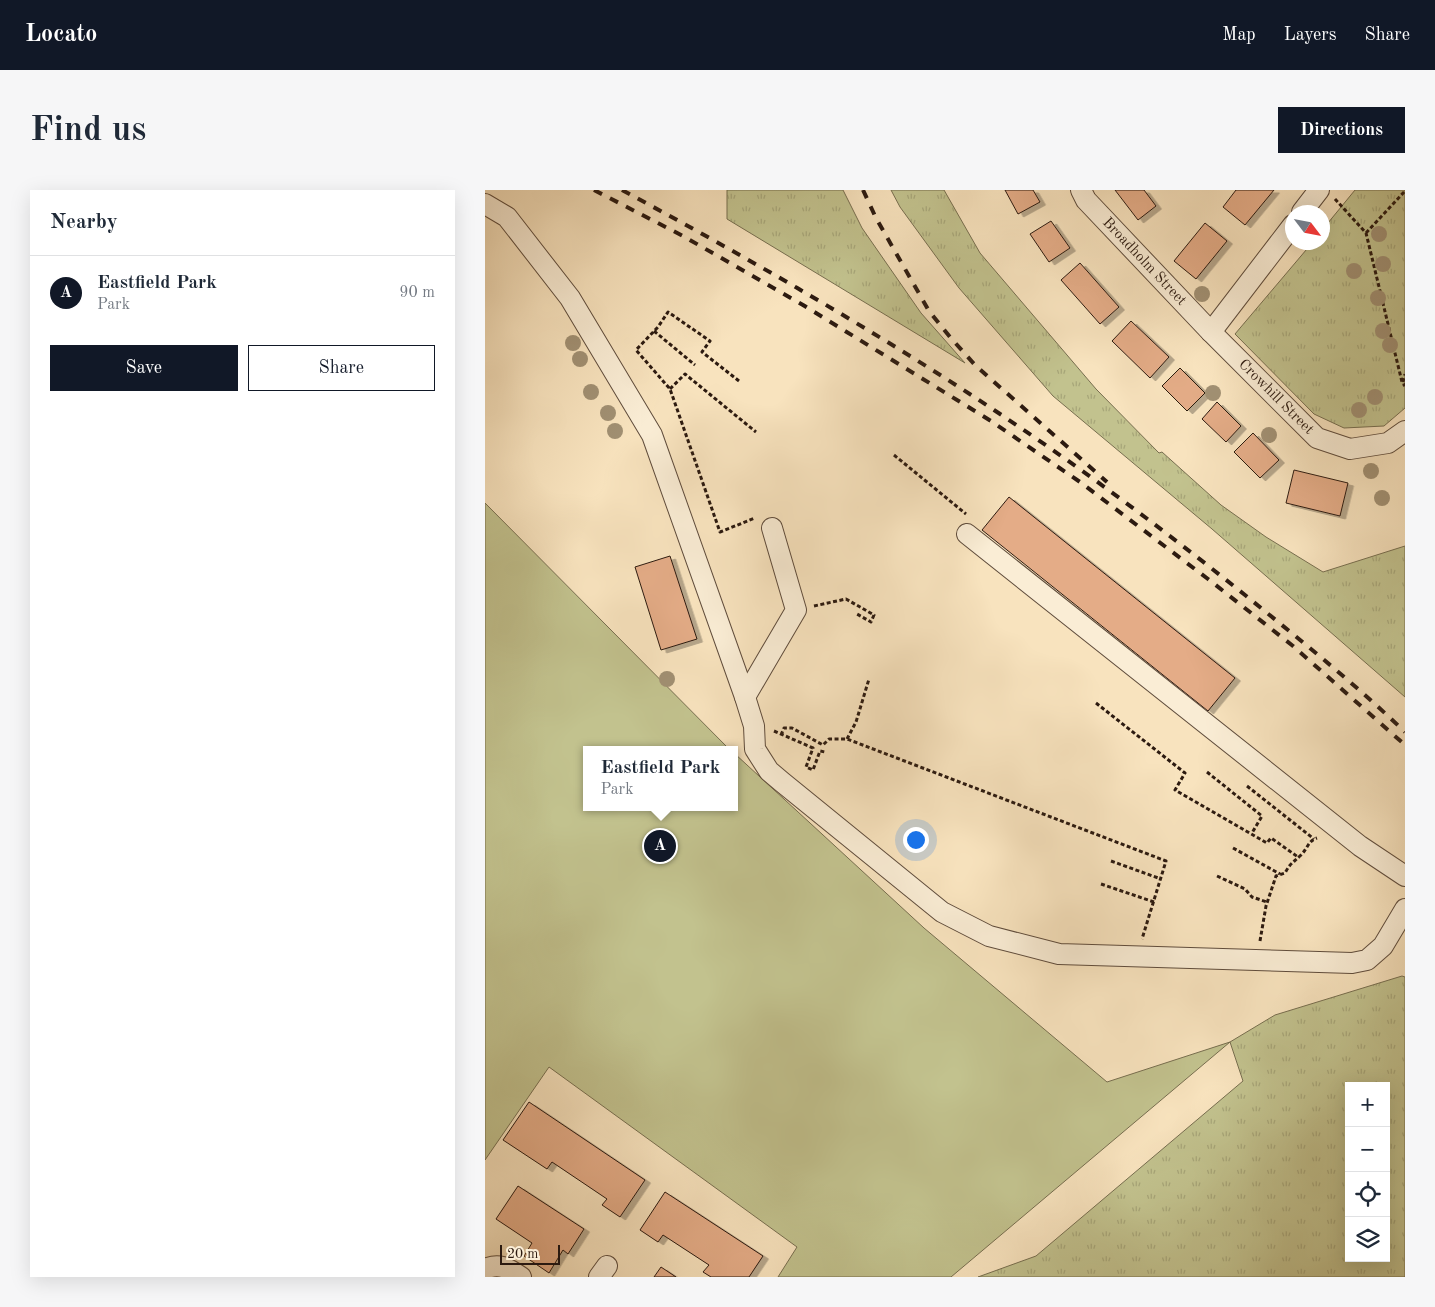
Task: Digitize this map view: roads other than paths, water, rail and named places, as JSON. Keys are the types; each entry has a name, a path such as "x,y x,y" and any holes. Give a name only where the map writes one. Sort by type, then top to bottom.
{"street":[{"name":"Broadholm Street","path":"1081,190 1086,200 1211,332"},
{"path":"1311,205 1326,194"},
{"path":"485,204 507,217 570,298 653,435 745,696 754,726 755,749 769,770 941,912 989,936 1059,954 1353,963 1367,960 1383,946 1405,909"},
{"path":"1211,332 1285,235"},
{"name":"Crowhill Street","path":"1211,332 1317,438 1350,449 1388,443 1405,431"},
{"path":"745,696 796,610 772,528"},
{"path":"967,534 1360,846 1405,876"},
{"path":"485,1269 504,1266 521,1277"}],"railway":[{"path":"594,190 683,236 803,305 991,421 1080,482 1208,579 1293,646 1405,745"},
{"path":"622,190 717,242 857,324 949,381 1058,454 1153,523 1214,571 1326,662 1405,732"},
{"path":"863,190 876,218 929,311 950,337 975,365 1107,482"}],"place":[{"name":"Eastfield Park","path":"660,846"}]}
